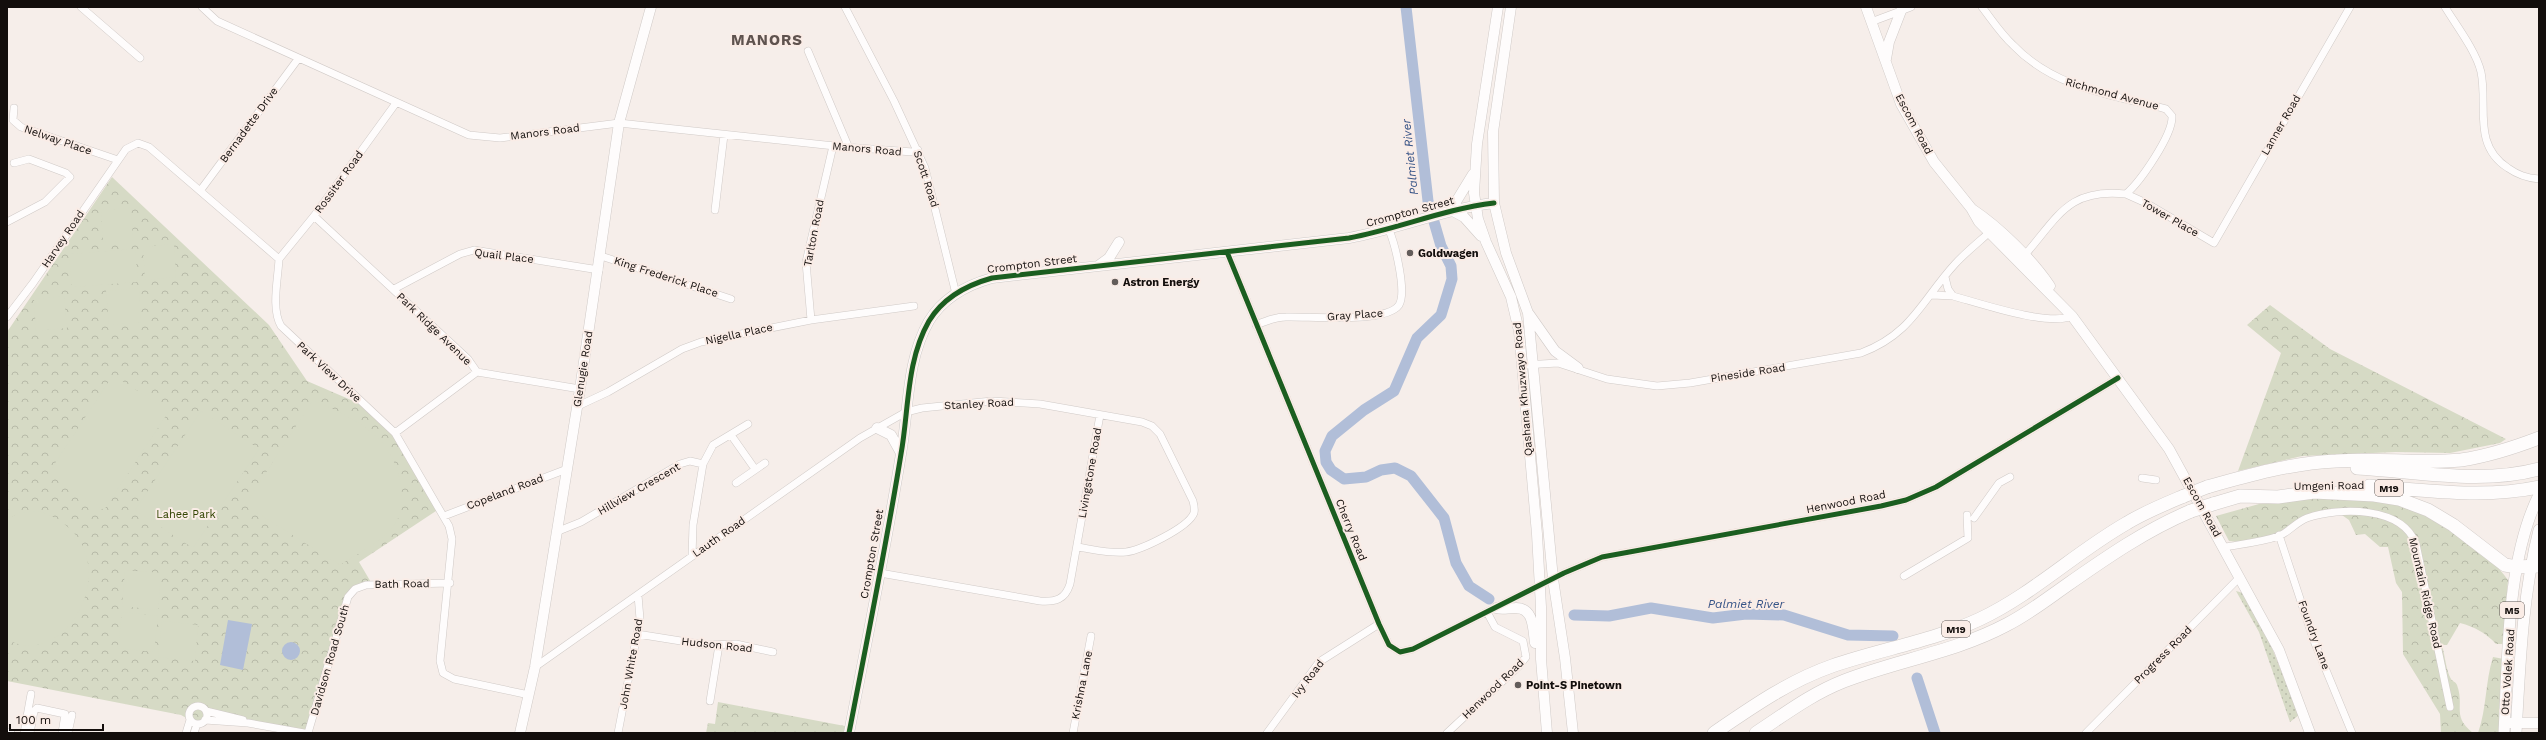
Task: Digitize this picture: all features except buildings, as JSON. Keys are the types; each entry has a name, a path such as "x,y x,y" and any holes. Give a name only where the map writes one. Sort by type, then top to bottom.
{"highway":[{"path":"2254,475 2269,469 2335,461 2437,461 2466,459 2499,452 2539,438"},
{"name":"Umgeni Road","path":"2254,475 2328,467 2475,476 2510,474 2539,469"},
{"name":"M19","path":"1714,733 1766,697 1800,678 1833,666 1953,630 1992,613 2019,597 2127,523 2184,496 2206,488 2254,475"},
{"name":"Umgeni Road","path":"2240,496 2273,489 2322,485 2538,494"},
{"path":"2240,496 2278,497 2330,492 2398,499 2428,510 2453,525 2505,565 2528,567"},
{"name":"M19","path":"1756,733 1805,699 1823,690 1862,675 1950,649 2007,625 2118,549 2166,522 2213,504 2240,496"}],"main road":[{"name":"Otto Volek Road","path":"2516,728 2520,651 2528,567 2538,494"},
{"name":"Otto Volek Road","path":"2505,728 2509,646 2528,567 2539,530"}],"street":[{"path":"81,7 140,58"},
{"name":"Manors Road","path":"202,7 217,21 298,59 452,128 482,138 619,123 849,148 913,152 918,150"},
{"name":"Glenugie Road","path":"520,733 535,667 556,532 578,406 599,270 619,123 651,7"},
{"name":"Scott Road","path":"845,7 875,62 918,150 941,229 956,294"},
{"name":"Qashana Khuzwayo Road","path":"1498,7 1473,174 1476,206 1486,242 1511,297 1519,331 1540,587 1541,659 1547,733"},
{"name":"Qashana Khuzwayo Road","path":"1511,7 1493,132 1494,203 1506,253 1528,313 1553,579 1566,658 1573,733"},
{"name":"Escom Road","path":"1866,7 1901,104 1944,178 2072,316 2170,449 2225,547 2279,650 2310,733"},
{"path":"1871,22 1911,7"},
{"name":"Richmond Avenue","path":"1982,7 2012,44 2053,77 2075,86 2166,109 2172,116 2168,131 2147,171 2126,194"},
{"name":"Lanner Road","path":"2214,243 2350,7"},
{"path":"2445,7 2480,70 2483,128 2489,148 2496,158 2508,168 2525,177 2539,179"},
{"path":"1886,62 1889,42 1901,11"},
{"path":"808,51 849,148"},
{"name":"Bernadette Drive","path":"200,191 298,59"},
{"name":"Rossiter Road","path":"279,259 314,216 396,103"},
{"name":"Nelway Place","path":"14,108 13,120 21,127 118,160"},
{"path":"715,210 724,135"},
{"path":"118,160 130,146 143,143 279,259"},
{"name":"Tarlton Road","path":"811,320 806,262 833,146"},
{"path":"7,222 44,202 70,177 66,173 29,159 14,163"},
{"name":"Harvey Road","path":"7,317 33,283 118,160"},
{"path":"1473,174 1451,210 1467,220 1486,242"},
{"path":"2024,256 2064,209 2077,199 2094,193 2126,194"},
{"name":"Tower Place","path":"2126,194 2146,203 2214,243"},
{"name":"Crompton Street","path":"849,733 902,453 910,384 924,331 936,311 956,294 971,284 992,278 1341,239 1389,230 1451,210 1494,203"},
{"name":"Park Ridge Avenue","path":"314,216 468,359 477,372 580,389"},
{"name":"Gray Place","path":"1256,325 1285,317 1357,317 1386,313 1394,310 1400,304 1402,292 1394,243 1389,230"},
{"name":"Escom Road","path":"1992,230 2024,256 2043,276 2059,301"},
{"name":"Pineside Road","path":"1522,365 1532,363 1558,363 1607,378 1657,386 1690,383 1851,356 1879,347 1891,339 1932,295 1955,264 1992,230"},
{"path":"1098,266 1109,258 1119,242"},
{"name":"Quail Place","path":"394,289 460,254 474,250 599,270"},
{"name":"Cherry Road","path":"1227,252 1379,624 1389,645 1403,652 1413,649 1540,587 1553,579"},
{"name":"King Frederick Place","path":"601,256 731,299"},
{"name":"Park View Drive","path":"279,259 277,302 278,319 281,326 395,433 444,516 452,534 450,583 440,661 444,673 454,679 529,694"},
{"path":"1945,277 1948,289 1953,296"},
{"path":"1932,295 1953,296 2030,316 2058,320 2072,316"},
{"name":"Nigella Place","path":"578,406 608,392 690,346 736,333 811,320 914,306"},
{"path":"1528,313 1555,351 1578,368"},
{"path":"395,433 477,372"},
{"name":"Henwood Road","path":"1553,579 1602,557 1881,506 1918,496 1949,480 2118,378"},
{"name":"Stanley Road","path":"906,412 922,408 1002,401 1040,404 1100,415"},
{"name":"Lauth Road","path":"535,667 877,428 906,412"},
{"name":"Livingstone Road","path":"880,573 1024,599 1053,602 1062,598 1068,589 1077,547 1100,415 1142,422 1156,430 1193,501 1194,511 1185,524 1138,550 1114,552 1077,547"},
{"path":"692,556 693,525 703,464 709,449 748,424"},
{"path":"877,428 891,435 902,453"},
{"path":"731,435 755,468"},
{"name":"Hillview Crescent","path":"556,532 581,522 685,462 695,461 703,464"},
{"path":"736,483 755,468 765,463"},
{"name":"Copeland Road","path":"444,516 567,469"},
{"path":"1904,576 1968,538 1970,516 1999,483 2010,477"},
{"path":"2142,478 2156,480"},
{"name":"Mountain Ridge Road","path":"2225,547 2279,536 2307,518 2350,512 2381,516 2409,530 2416,544 2450,707"},
{"name":"Foundry Lane","path":"2279,536 2314,641 2352,733"},
{"name":"Progress Road","path":"2086,733 2240,577"},
{"name":"Bath Road","path":"355,589 374,584 450,583"},
{"name":"Davidson Road South","path":"308,733 348,597 355,589"},
{"name":"John White Road","path":"618,733 638,634 640,611 638,595"},
{"path":"1491,610 1519,608 1528,612 1533,621 1535,650 1541,659"},
{"name":"Henwood Road","path":"1447,733 1519,666 1526,657 1523,641 1495,627 1491,610"},
{"name":"Ivy Road","path":"1267,733 1318,662 1379,624"},
{"name":"Hudson Road","path":"638,634 706,645 736,644 773,652"},
{"name":"Krishna Lane","path":"1073,733 1091,636"},
{"path":"710,701 719,645"},
{"path":"24,733 32,694"},
{"path":"194,733 194,722 189,714 193,707 199,706 206,710 237,718 248,723"},
{"path":"30,733 34,711 37,708 65,714 62,733"},
{"path":"206,710 206,720"},
{"path":"68,733 72,715"},
{"path":"186,733 194,722 206,720 248,723 304,733"},
{"path":"2505,728 2516,728 2539,723"},
{"path":"7,732 11,733"}],"green space":[{"name":"Lahee Park","path":"112,177 269,325 307,381 365,406 395,433 439,509 359,562 372,584 366,585 349,597 308,733 207,716 204,722 197,724 181,715 7,681 7,332"},
{"path":"131,208 133,240 103,242 101,210"},
{"path":"174,244 176,277 145,280 143,247"},
{"path":"135,249 138,282 72,287 69,254"},
{"path":"139,288 141,322 109,325 106,291"},
{"path":"64,296 67,328 36,331 34,299"},
{"path":"2270,305 2330,349 2506,439 2500,443 2450,453 2396,452 2302,456 2238,471 2281,353 2247,325"},
{"path":"113,375 169,411 104,510 48,474"},
{"path":"313,400 354,420 369,430 384,444 396,466 402,491 402,504 399,515 389,531 369,547 340,565 245,505"},
{"path":"201,411 259,449 193,548 135,510"},
{"path":"2318,498 2377,502 2411,509 2458,535 2487,557 2508,580 2503,644 2496,644 2480,631 2471,626 2460,623 2447,645 2442,645 2449,675 2456,684 2459,693 2460,716 2466,727 2473,733 2441,733 2440,714 2403,654 2402,592 2396,583 2388,547 2380,547 2365,534 2356,535 2349,520 2339,513 2307,518 2286,531 2248,543 2229,541 2216,516 2259,504"},
{"path":"39,511 69,528 84,550 89,576 83,602 70,624 52,640 30,646 7,639 7,519 19,513"},
{"path":"125,570 161,573 158,610 122,606"},
{"path":"2236,591 2243,593 2270,643 2299,715 2290,722 2259,632"},
{"path":"122,612 158,616 154,652 118,648"},
{"path":"162,621 198,625 195,661 158,657"},
{"path":"2493,657 2504,659 2500,733 2478,733 2483,714 2490,666"},
{"path":"718,702 850,727 849,733 706,733 708,723 715,724"}],"water":[{"path":"228,620 252,624 243,670 220,665"},
{"path":"287,642 295,642 300,647 298,658 295,660 287,660 282,655 282,647"}],"waterway":[{"name":"Palmiet River","path":"1406,7 1428,201 1441,246 1451,266 1452,279 1441,315 1417,338 1394,391 1364,410 1332,436 1325,451 1326,462 1331,470 1344,479 1366,477 1381,470 1395,468 1411,476 1444,518 1456,563 1469,586 1489,599"},
{"name":"Palmiet River","path":"1574,615 1609,616 1651,608 1713,618 1746,614 1784,615 1848,635 1893,636"},
{"name":"Palmiet River","path":"1917,678 1935,733"}],"cycle path":[{"path":"849,733 895,489 904,437 912,369 916,352 929,321 948,299 974,284 992,278 1349,238 1385,230 1439,214 1494,203"},
{"path":"1227,252 1379,624 1389,645 1400,652 1413,649 1564,573 1602,557 1881,506 1906,500 1936,487 2118,378"}],"place":[{"name":"Goldwagen","path":"1410,253"},
{"name":"Astron Energy","path":"1115,282"},
{"name":"Point-S Pinetown","path":"1518,685"}],"district":[{"name":"MANORS","path":"767,40"}]}
